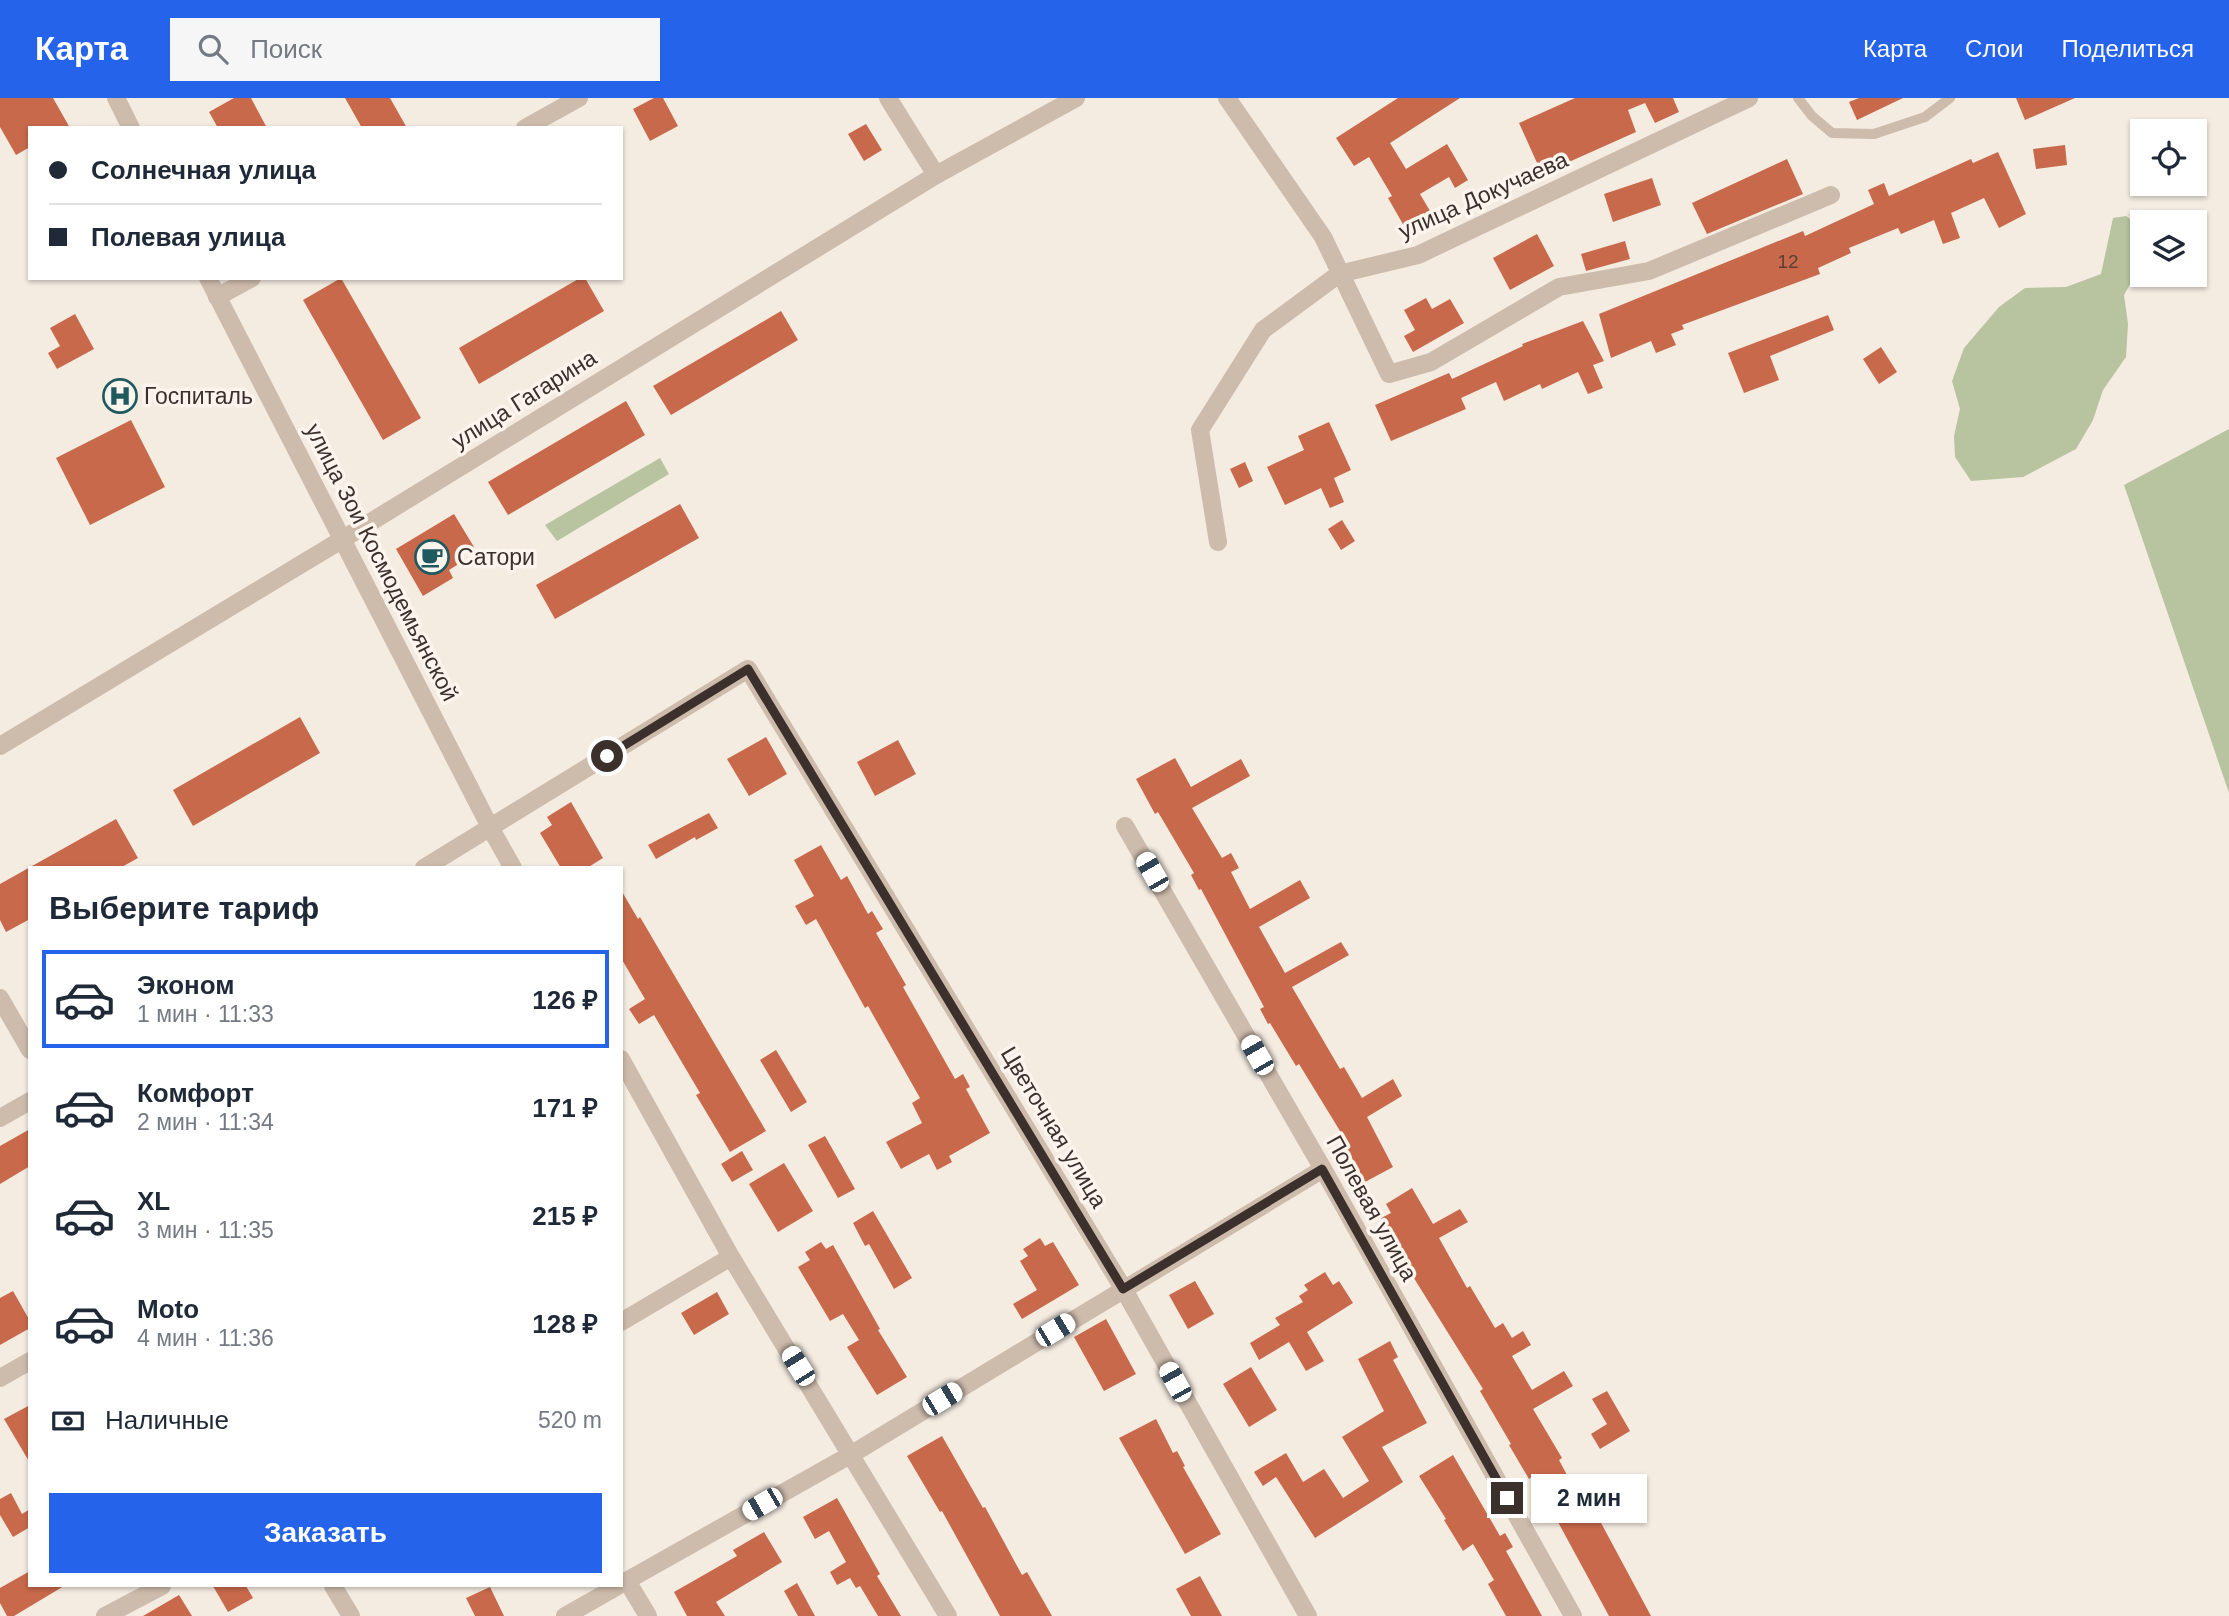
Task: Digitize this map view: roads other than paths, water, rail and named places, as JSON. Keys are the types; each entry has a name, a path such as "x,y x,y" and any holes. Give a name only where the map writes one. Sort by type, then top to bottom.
{"street":[{"path":"116,98 130,126"},
{"path":"529,126 579,98"},
{"path":"888,98 936,175"},
{"name":"улица Гагарина","path":"0,747 343,540 936,175 1076,98"},
{"path":"1227,98 1322,237 1389,374 1430,362 1559,287 1649,271 1831,195"},
{"name":"улица Докучаева","path":"1218,542 1200,430 1263,330 1339,274 1418,254 1749,98"},
{"name":"улица Зои Космодемьянской","path":"209,280 512,866"},
{"path":"217,297 248,280"},
{"name":"Цветочная улица","path":"491,829 748,669 1123,1289 1308,1616"},
{"name":"Полевая улица","path":"1125,826 1322,1169 1573,1616"},
{"path":"427,866 491,829"},
{"path":"0,998 28,1047"},
{"path":"623,1063 731,1257 948,1616"},
{"path":"0,1118 28,1102"},
{"path":"623,1582 852,1454 1322,1169"},
{"path":"623,1321 731,1257"},
{"path":"0,1378 28,1362"},
{"path":"623,1584 648,1616"},
{"path":"105,1616 160,1587"},
{"path":"334,1587 351,1616"},
{"path":"565,1616 615,1587"}],"lane":[{"path":"1798,98 1812,116 1832,133 1874,134 1925,117 1950,98"}],"place":[{"name":"Госпиталь","path":"120,396"},
{"name":"Сатори","path":"432,557"}]}
